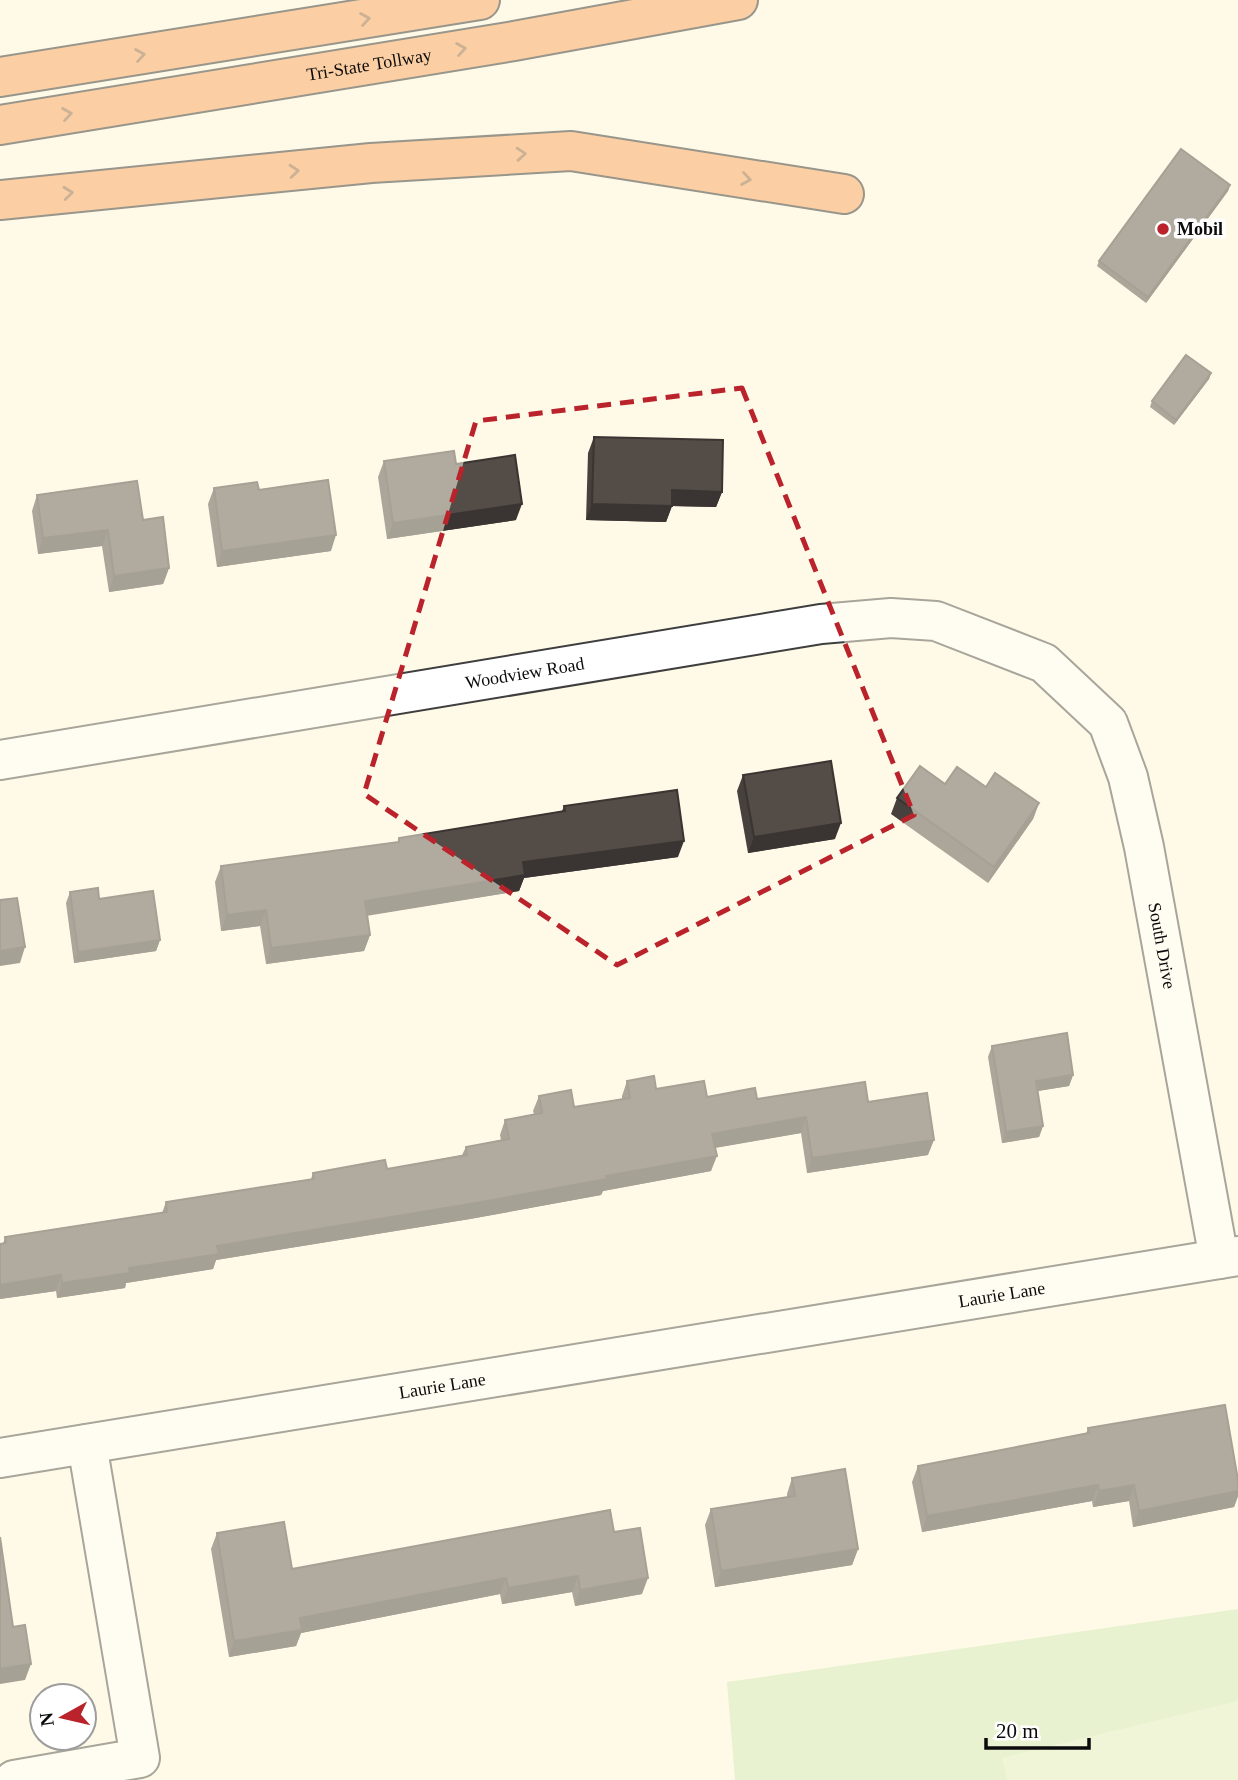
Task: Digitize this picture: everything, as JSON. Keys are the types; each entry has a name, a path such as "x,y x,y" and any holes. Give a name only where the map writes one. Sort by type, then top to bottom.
{"highway":[{"path":"0,77 480,0"},
{"name":"Tri-State Tollway","path":"0,125 514,41 738,0"},
{"path":"0,200 371,163 571,151 844,194"}],"street":[{"name":"Woodview Road","path":"0,760 821,625 891,618 936,621 1045,663"},
{"name":"South Drive","path":"1045,663 1108,723 1128,777 1228,1257"},
{"name":"Laurie Lane","path":"0,1458 1228,1257"},
{"path":"14,1780 140,1758 87,1444"}],"highlighted area":[{"path":"742,388 914,815 617,965 364,794 476,421"}],"green space":[{"path":"1238,1609 1238,1780 735,1780 727,1682"},
{"path":"1238,1701 1238,1780 1007,1780 1002,1758"}],"building":[{"name":"Mobil","path":"1181,149 1230,185 1148,297 1099,261"},
{"path":"1186,355 1211,373 1176,420 1152,401"},
{"path":"594,437 723,440 722,492 672,490 672,506 592,504"},
{"path":"454,451 456,464 515,455 522,504 393,523 384,461"},
{"path":"328,480 336,535 222,551 214,488 257,482 259,490"},
{"path":"137,481 143,520 163,517 169,568 114,576 108,530 43,538 37,495"},
{"path":"831,761 841,823 754,837 743,775"},
{"path":"920,766 945,784 957,767 986,787 995,773 1039,803 994,867 897,798"},
{"path":"677,790 684,841 523,862 525,875 365,901 370,935 271,948 266,910 227,915 221,866 399,842 399,838 565,811 564,806"},
{"path":"98,888 99,899 153,891 160,940 78,952 70,892"},
{"path":"17,898 25,947 0,951 0,900"},
{"path":"1067,1033 1073,1075 1036,1081 1043,1126 1006,1132 992,1046"},
{"path":"654,1076 656,1089 704,1081 707,1097 755,1088 757,1099 865,1082 868,1102 927,1093 934,1140 812,1158 806,1117 712,1134 717,1156 606,1176 607,1179 217,1246 219,1254 129,1268 130,1273 62,1283 61,1275 0,1285 0,1244 6,1243 5,1237 167,1212 166,1202 314,1179 313,1173 385,1160 387,1169 467,1155 466,1147 509,1139 505,1120 542,1113 539,1096 571,1090 574,1107 630,1098 627,1081"},
{"path":"1225,1405 1238,1491 1139,1511 1134,1485 1099,1491 1098,1485 927,1516 918,1466 1089,1433 1088,1428"},
{"path":"845,1469 858,1549 721,1571 711,1509 795,1496 792,1478"},
{"path":"610,1510 614,1532 640,1528 648,1578 580,1590 578,1576 508,1588 506,1578 300,1618 302,1630 234,1641 217,1533 284,1522 292,1569"},
{"path":"0,1537 13,1627 25,1625 31,1664 0,1669"}],"place":[{"name":"Mobil","path":"1163,229"}]}
